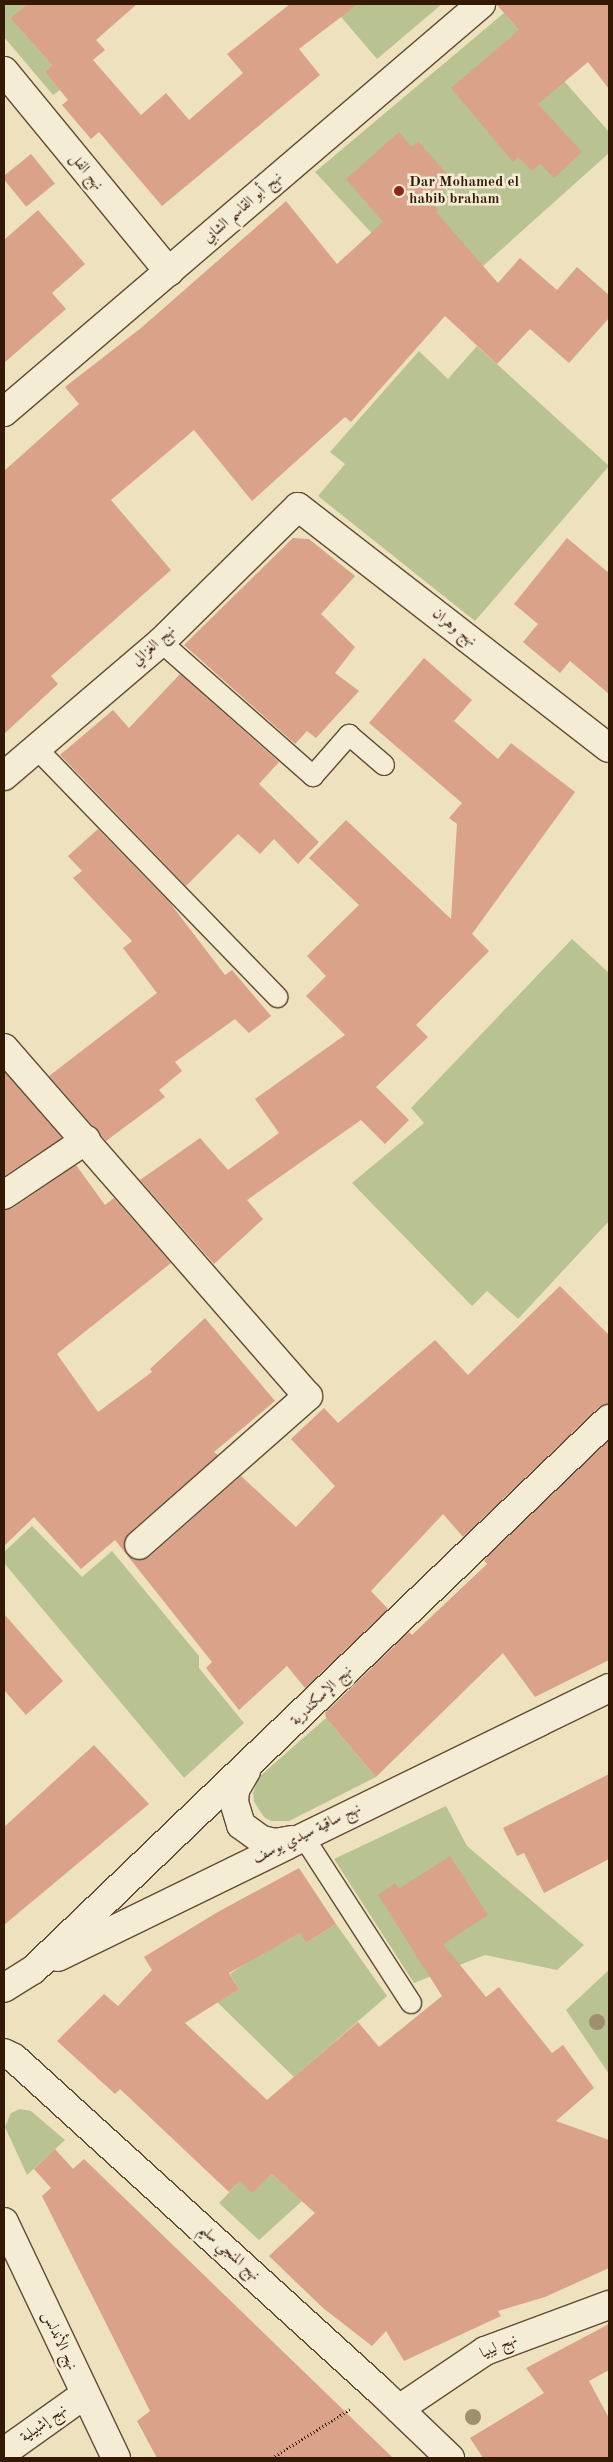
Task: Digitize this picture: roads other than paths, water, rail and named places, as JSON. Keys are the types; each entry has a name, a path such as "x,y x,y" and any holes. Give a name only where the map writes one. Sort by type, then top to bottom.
{"street":[{"name":"نهج أبو القاسم الشابي","path":"4,412 481,4"},
{"name":"نهج الفل","path":"4,71 169,272"},
{"name":"نهج الغزالي","path":"4,776 161,642 298,507"},
{"name":"نهج وهران","path":"298,507 609,748"},
{"path":"4,1048 308,1396 139,1545"},
{"path":"4,1195 86,1140"},
{"name":"نهج الإسكندرية","path":"33,1970 250,1766 609,1419"},
{"name":"نهج ساقية سيدي يوسف","path":"4,1974 33,1970 303,1836 609,1688"},
{"path":"250,1766 235,1790 236,1814 242,1825 262,1840 275,1843 303,1836"},
{"path":"4,1988 33,1970"},
{"name":"نهج المنجي سليم","path":"4,2053 14,2058 400,2409 450,2458"},
{"name":"نهج الأندلس","path":"4,2222 84,2395 116,2458"},
{"name":"نهج ليبيا","path":"400,2409 485,2351 609,2305"},
{"name":"نهج إشبيلية","path":"4,2452 84,2395"}],"lane":[{"path":"161,642 313,776 349,735 384,764"},
{"path":"36,748 277,997"},
{"path":"303,1836 411,2003"}],"place":[{"name":"Dar Mohamed el habib braham","path":"399,191"}]}
